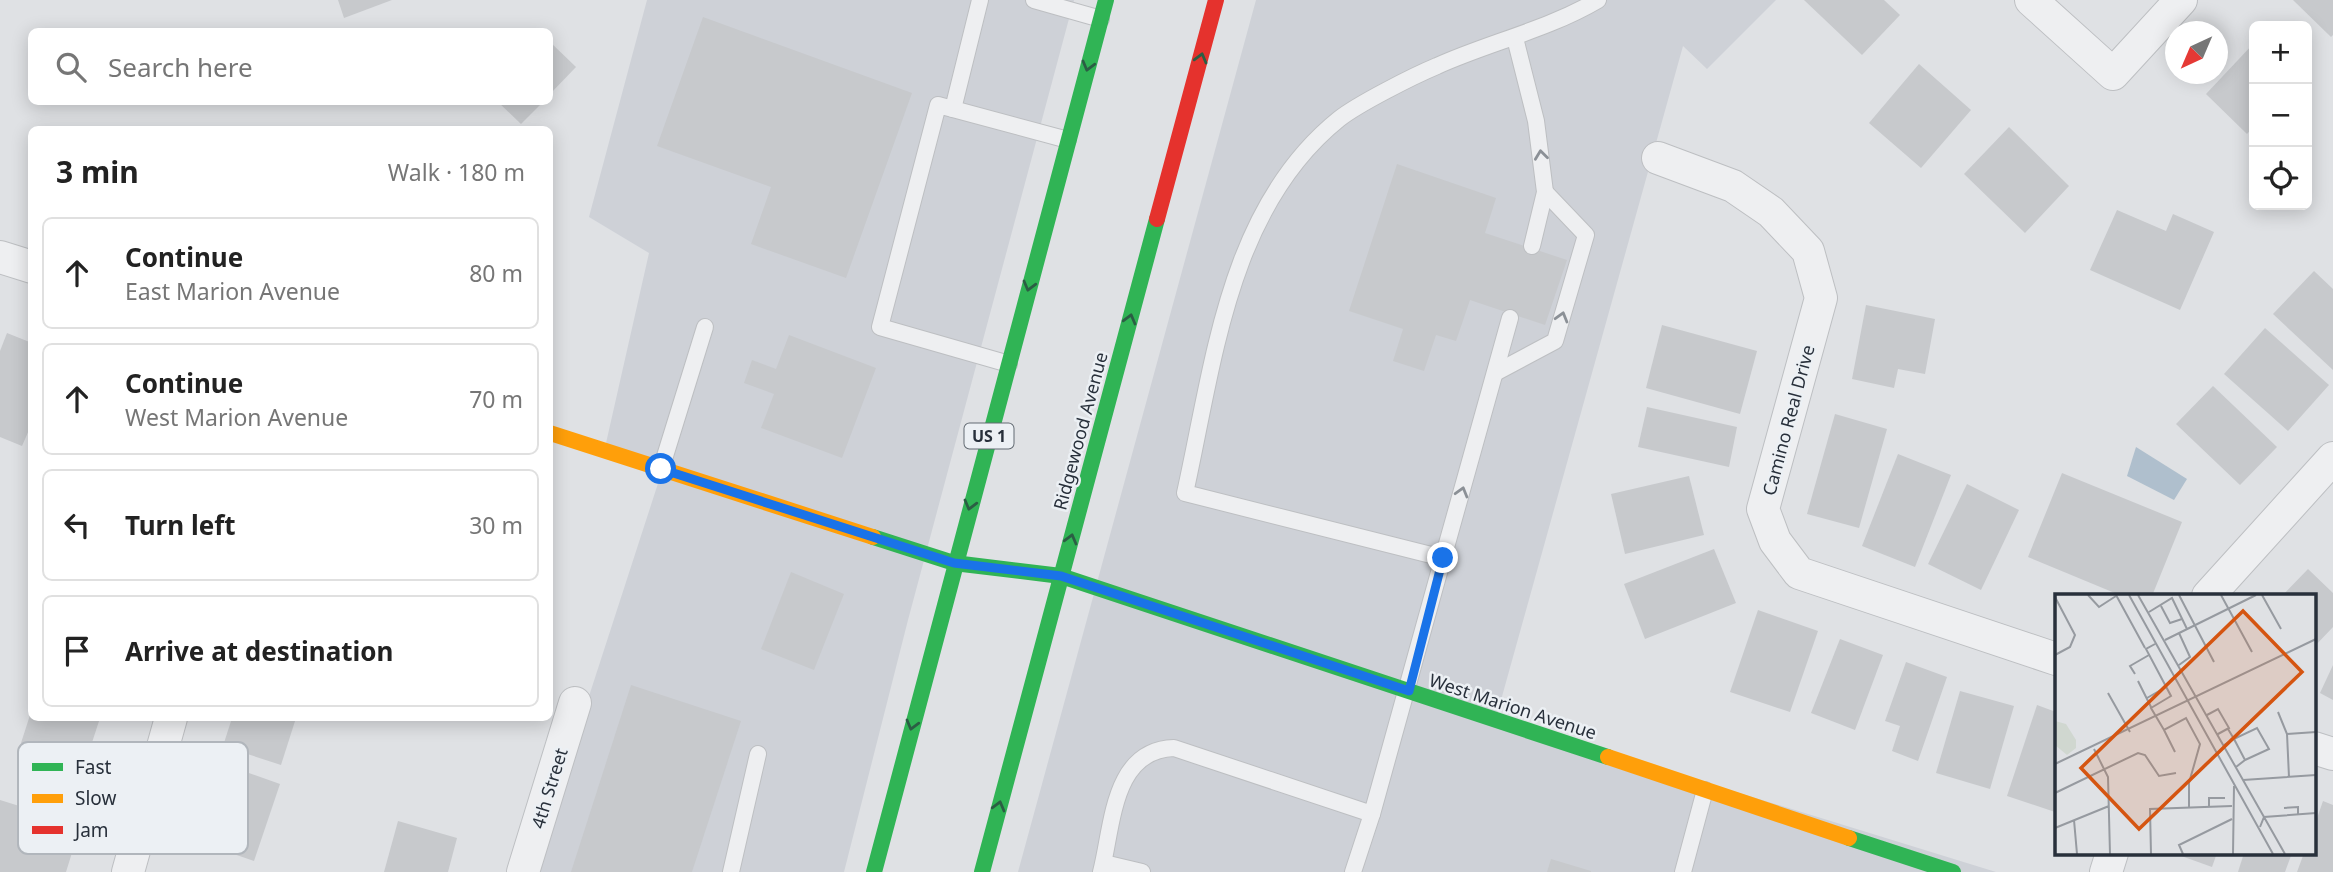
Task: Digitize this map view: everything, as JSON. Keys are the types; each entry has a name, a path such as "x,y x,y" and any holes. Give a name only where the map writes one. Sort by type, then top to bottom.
{"main road":[{"name":"US 1","path":"874,872 954,563 1106,0"},
{"name":"Ridgewood Avenue","path":"982,872 1216,0"},
{"name":"West Marion Avenue","path":"553,434 954,563 1061,576 1953,872"}],"street":[{"path":"2031,0 2113,74 2181,0"},
{"name":"Camino Real Drive","path":"1658,159 1733,186 1771,212 1808,251 1821,298 1763,509 1775,541 1799,573 2055,659"},
{"path":"0,257 28,266"},
{"path":"2210,594 2333,458"},
{"name":"4th Street","path":"523,872 575,703"},
{"path":"164,742 170,721"},
{"path":"2316,749 2333,754"},
{"path":"128,872 133,854"},
{"path":"2105,872 2112,854"}],"lane":[{"path":"953,109 980,0"},
{"path":"1034,0 1101,19"},
{"path":"1443,558 1185,493 1238,268 1270,197 1307,151 1340,118 1436,66 1565,19 1598,0"},
{"path":"1515,38 1536,121 1545,192 1532,246"},
{"path":"1009,364 880,327 938,105 1068,140"},
{"path":"1495,373 1555,341 1586,235 1545,192"},
{"path":"1353,872 1409,691 1510,318"},
{"path":"661,469 705,327"},
{"path":"1142,872 1102,867 1126,775 1140,758 1158,748 1174,748 1372,814"},
{"path":"731,872 758,754"},
{"path":"1683,872 1705,790"}],"shaded area":[{"path":"647,0 1074,0 908,620 844,872 532,872 663,468 604,452 649,253 589,217"},
{"path":"1256,0 1776,0 1707,69 1683,46 1496,718 1996,872 1018,872"}],"water":[{"path":"2136,447 2187,479 2174,500 2127,476"}],"building":[{"path":"338,0 392,0 344,18"},
{"path":"1804,0 1884,0 1900,15 1862,55"},
{"path":"2293,0 2333,0 2333,35 2331,37"},
{"path":"703,17 912,93 846,278 751,244 771,187 657,146"},
{"path":"553,45 576,67 553,91"},
{"path":"2249,48 2247,134 2206,94 2215,84 2228,84 2228,71"},
{"path":"1919,64 1971,110 1921,168 1869,123"},
{"path":"501,105 540,105 521,124"},
{"path":"2009,127 2069,186 2025,233 1964,174"},
{"path":"1397,164 1496,198 1485,233 1567,260 1545,325 1470,300 1456,341 1436,335 1424,371 1393,361 1403,329 1349,311"},
{"path":"2117,210 2166,231 2173,214 2214,232 2180,310 2090,270"},
{"path":"2314,271 2333,289 2333,370 2273,314"},
{"path":"1866,305 1935,319 1925,374 1898,369 1894,388 1852,379"},
{"path":"1662,325 1757,351 1740,414 1646,388"},
{"path":"2265,328 2329,385 2288,431 2224,374"},
{"path":"7,333 28,341 28,432 22,446 0,437 0,351"},
{"path":"789,335 876,368 842,458 761,428 774,394 744,383 752,360 776,369"},
{"path":"2213,386 2277,447 2240,485 2176,424"},
{"path":"1647,407 1737,427 1729,467 1638,447"},
{"path":"1835,414 1887,429 1859,528 1807,514"},
{"path":"1898,454 1951,475 1915,567 1862,546"},
{"path":"2062,473 2182,522 2153,594 2117,594 2028,557"},
{"path":"1689,476 1704,535 1625,554 1611,494"},
{"path":"1967,484 2019,510 1981,590 1928,564"},
{"path":"1714,549 1736,603 1645,639 1624,584"},
{"path":"2308,569 2333,593 2333,627 2316,645 2316,594 2284,594"},
{"path":"791,572 844,594 814,670 761,649"},
{"path":"1758,610 1818,631 1790,712 1730,692"},
{"path":"1840,639 1883,655 1855,730 1811,713"},
{"path":"1906,662 1947,677 1918,761 1892,751 1900,726 1885,721"},
{"path":"2333,665 2333,700 2320,693"},
{"path":"631,685 741,721 692,872 571,872"},
{"path":"1960,691 2014,706 1990,789 1936,773"},
{"path":"2037,705 2055,712 2055,812 2007,796"},
{"path":"28,721 99,721 92,742 21,742"},
{"path":"231,721 295,721 281,765 248,754 248,742 224,742"},
{"path":"248,773 280,784 254,861 234,854 248,854"},
{"path":"0,800 18,806 18,854 72,854 66,872 0,872"},
{"path":"2323,801 2333,805 2333,872 2297,872 2304,854 2316,854 2316,821"},
{"path":"398,821 457,838 448,872 384,872"},
{"path":"2176,854 2217,854 2212,867"},
{"path":"2244,854 2292,854 2285,872 2238,872"},
{"path":"1551,859 1591,871 1591,872 1547,872"}],"traffic: fast":[{"path":"874,872 1106,0"},
{"path":"982,872 1157,219"},
{"path":"873,537 954,563 1061,576 1608,757"},
{"path":"1849,838 1953,872"}],"traffic: slow":[{"path":"553,434 873,537"},
{"path":"1608,757 1849,838"}],"traffic: jam":[{"path":"1157,219 1216,0"}],"route":[{"path":"661,469 954,563 1061,576 1409,691 1443,558"}]}
